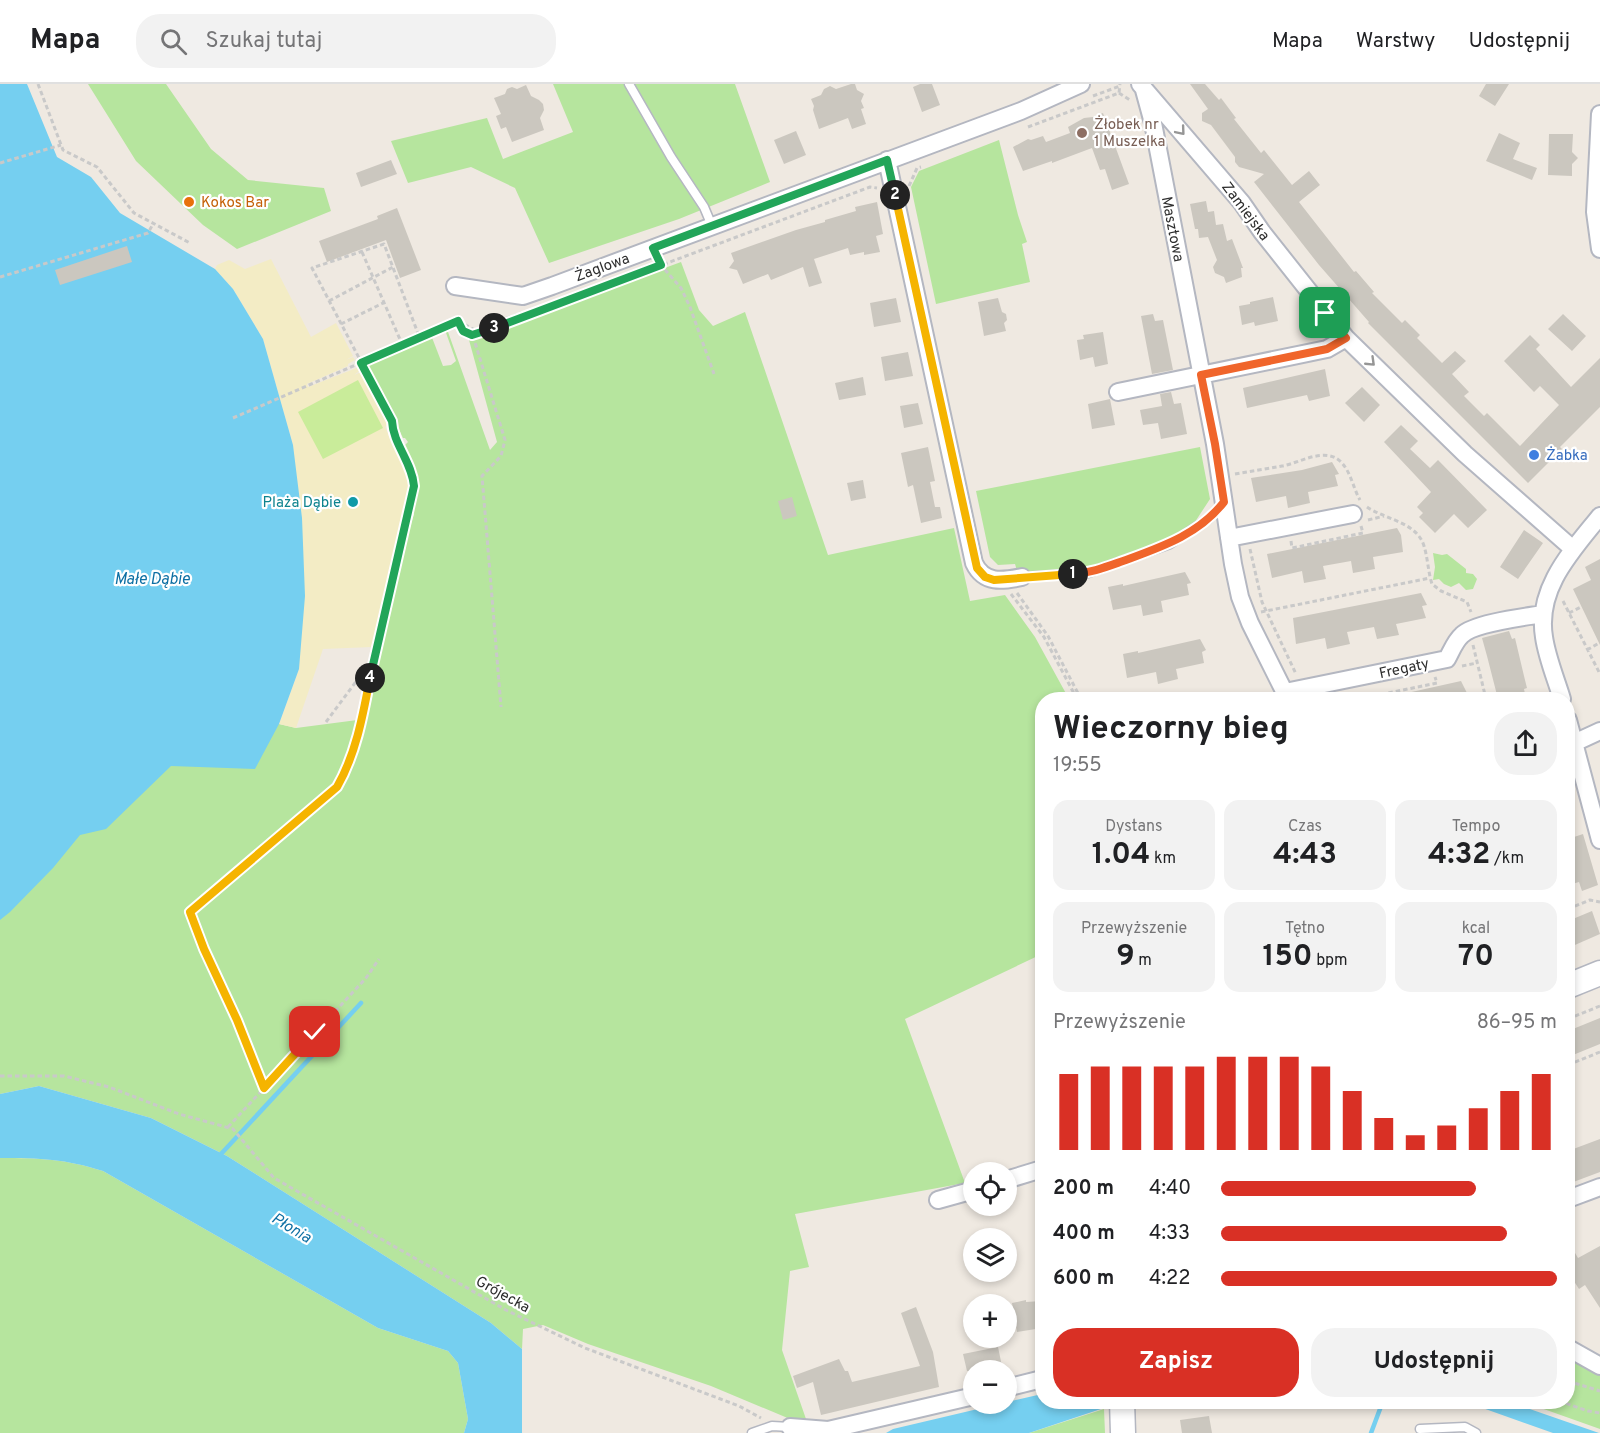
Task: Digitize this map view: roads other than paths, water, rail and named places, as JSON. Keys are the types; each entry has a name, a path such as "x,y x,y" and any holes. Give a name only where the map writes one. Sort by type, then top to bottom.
{"street":[{"name":"Żaglowa","path":"455,286 523,296 1021,111 1081,84"},
{"name":"Zamiejska","path":"1142,85 1242,203 1262,232 1346,338 1483,470 1573,549"},
{"name":"Masztowa","path":"1142,85 1153,123 1215,444 1224,502"},
{"path":"1600,114 1595,212 1600,249"},
{"path":"887,160 974,563 987,578 1014,578"},
{"path":"1118,392 1327,349 1346,338"},
{"path":"1224,502 1237,536 1240,597 1247,615 1291,692"},
{"path":"1237,536 1353,514"},
{"path":"1560,692 1544,637 1543,614 1546,597 1552,581 1573,549 1600,516"},
{"name":"Fregaty","path":"1301,692 1447,659 1461,636 1472,629 1543,614"},
{"path":"1575,743 1600,731"},
{"path":"1575,747 1600,840"},
{"path":"1575,983 1600,973"},
{"path":"1017,1177 1035,1171"},
{"path":"1575,1196 1600,1187"},
{"path":"938,1200 963,1193"},
{"path":"1575,1352 1600,1366"},
{"path":"1017,1385 1035,1381"},
{"path":"789,1427 828,1430 963,1399"},
{"path":"1122,1409 1123,1433"}],"lane":[{"path":"629,84 671,157 704,207 712,226"},
{"path":"1014,578 1088,573 1170,544 1208,519 1224,502"},
{"path":"752,1433 772,1426 789,1427"},
{"path":"1420,1429 1465,1427 1476,1433"}],"water":[{"name":"Małe Dąbie","path":"0,84 27,84 57,157 91,177 120,213 215,269 233,289 263,339 293,445 302,518 305,596 299,669 279,724 255,769 171,766 106,829 80,835 53,868 0,920"},
{"name":"Płonia","path":"39,1086 151,1118 227,1156 491,1323 522,1349 522,1433 464,1433 468,1419 458,1363 448,1351 378,1328 103,1171 52,1160 0,1158 0,1094"},
{"path":"1035,1396 1035,1409 1101,1409 1029,1433 886,1433 893,1429 963,1412 1017,1414 1017,1400"},
{"path":"1486,1409 1530,1409 1599,1433 1553,1433"}],"waterway":[{"path":"221,1154 361,1003"},
{"path":"1371,1433 1380,1409"}],"place":[{"name":"Żłobek nr 1 Muszelka","path":"1082,133"},
{"name":"Kokos Bar","path":"189,202"},
{"name":"Żabka","path":"1534,455"},
{"name":"Plaża Dąbie","path":"353,502"}]}
